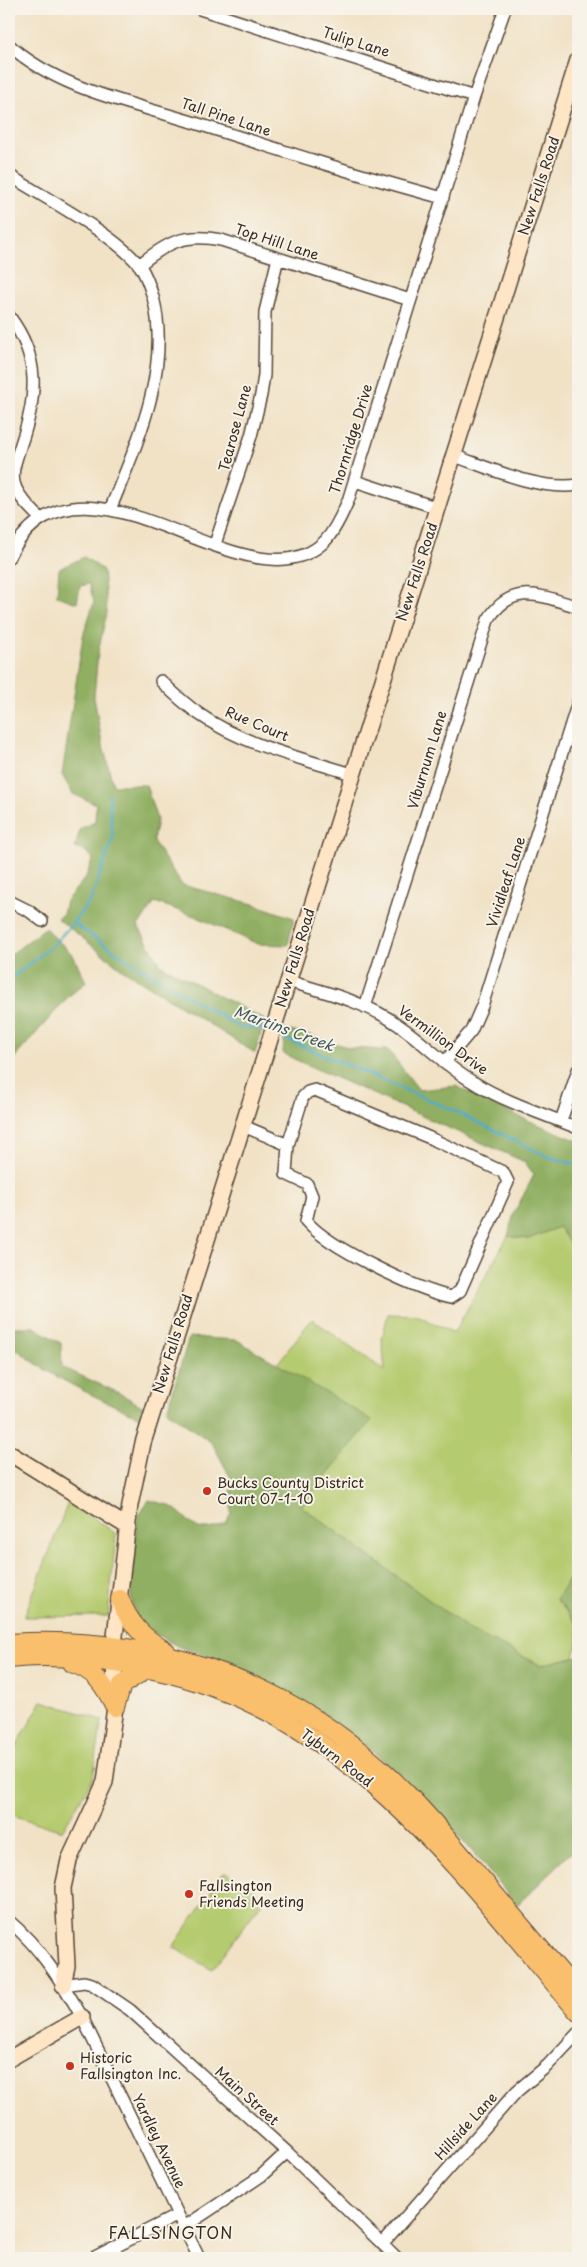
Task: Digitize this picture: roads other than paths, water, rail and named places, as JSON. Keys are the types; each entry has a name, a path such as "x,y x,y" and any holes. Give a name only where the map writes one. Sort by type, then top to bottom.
{"main road":[{"name":"New Falls Road","path":"63,1985 67,1966 63,1888 69,1860 105,1782 115,1707 114,1654 128,1527 143,1443 241,1126 455,456 578,60"},
{"path":"9,1453 128,1527"},
{"path":"120,1600 125,1613 140,1633 177,1658"},
{"name":"Tyburn Road","path":"9,1643 70,1641 114,1654 148,1668 191,1679 252,1703 303,1730 346,1761 374,1785 431,1840 578,2012"},
{"name":"Tyburn Road","path":"9,1659 114,1654 177,1658 229,1675 292,1705 320,1722 364,1754 404,1791 432,1821 578,1993"},
{"path":"45,1658 74,1664 94,1674 106,1688 115,1707"},
{"path":"115,1707 122,1685 148,1668"},
{"path":"9,2059 82,2017"}],"street":[{"name":"Tulip Lane","path":"200,9 474,97"},
{"name":"Thornridge Drive","path":"9,558 22,536 41,519 67,508 82,507 110,510 248,556 274,561 295,558 307,553 325,541 333,532 355,482 474,97 505,9"},
{"name":"Tall Pine Lane","path":"9,45 41,68 86,89 333,167 443,198"},
{"path":"9,175 109,239 139,265 151,288 156,308 158,351 148,407 110,510"},
{"name":"Top Hill Lane","path":"139,265 173,243 198,236 221,240 410,300"},
{"name":"Tearose Lane","path":"215,544 251,436 261,395 265,312 278,258"},
{"path":"9,316 26,344 34,374 35,389 30,418 13,478 18,492 41,519"},
{"path":"455,456 488,468 555,486 578,485"},
{"path":"355,482 438,508"},
{"name":"Viburnum Lane","path":"365,1007 488,620 499,604 525,594 538,595 578,607"},
{"name":"Rue Court","path":"161,681 183,702 221,727 285,753 352,774"},
{"name":"Vividleaf Lane","path":"444,1063 471,1032 482,1006 578,702"},
{"path":"9,901 29,911 42,922"},
{"name":"Vermillion Drive","path":"288,981 365,1007 398,1025 444,1063 483,1088 578,1128"},
{"path":"562,1121 578,1070"},
{"path":"315,1090 430,1138 503,1172 508,1182 460,1291 451,1297 409,1284 312,1228 306,1221 312,1196 307,1184 286,1174 288,1145 303,1097 308,1092 315,1090"},
{"path":"241,1126 288,1145"},
{"name":"Yardley Avenue","path":"9,1921 42,1957 63,1985 82,2017 199,2258"},
{"name":"Main Street","path":"63,1985 84,1982 100,1987 150,2028 287,2152 397,2258"},
{"name":"Hillside Lane","path":"382,2244 518,2091 547,2066 578,2034"},
{"path":"184,2227 260,2176 287,2152"},
{"path":"93,2258 178,2215"}],"waterway":[{"path":"73,923 91,899 113,838 109,795"},
{"name":"Martins Creek","path":"9,980 51,947 73,923 131,962 239,1027 259,1028 267,1031"},
{"name":"Martins Creek","path":"277,1035 448,1108 549,1157 578,1165"}],"place":[{"name":"Bucks County District Court 07-1-10","path":"207,1491"},
{"name":"Fallsington Friends Meeting","path":"189,1894"},
{"name":"Historic Fallsington Inc.","path":"70,2066"}],"district":[{"name":"FALLSINGTON","path":"171,2233"}]}
